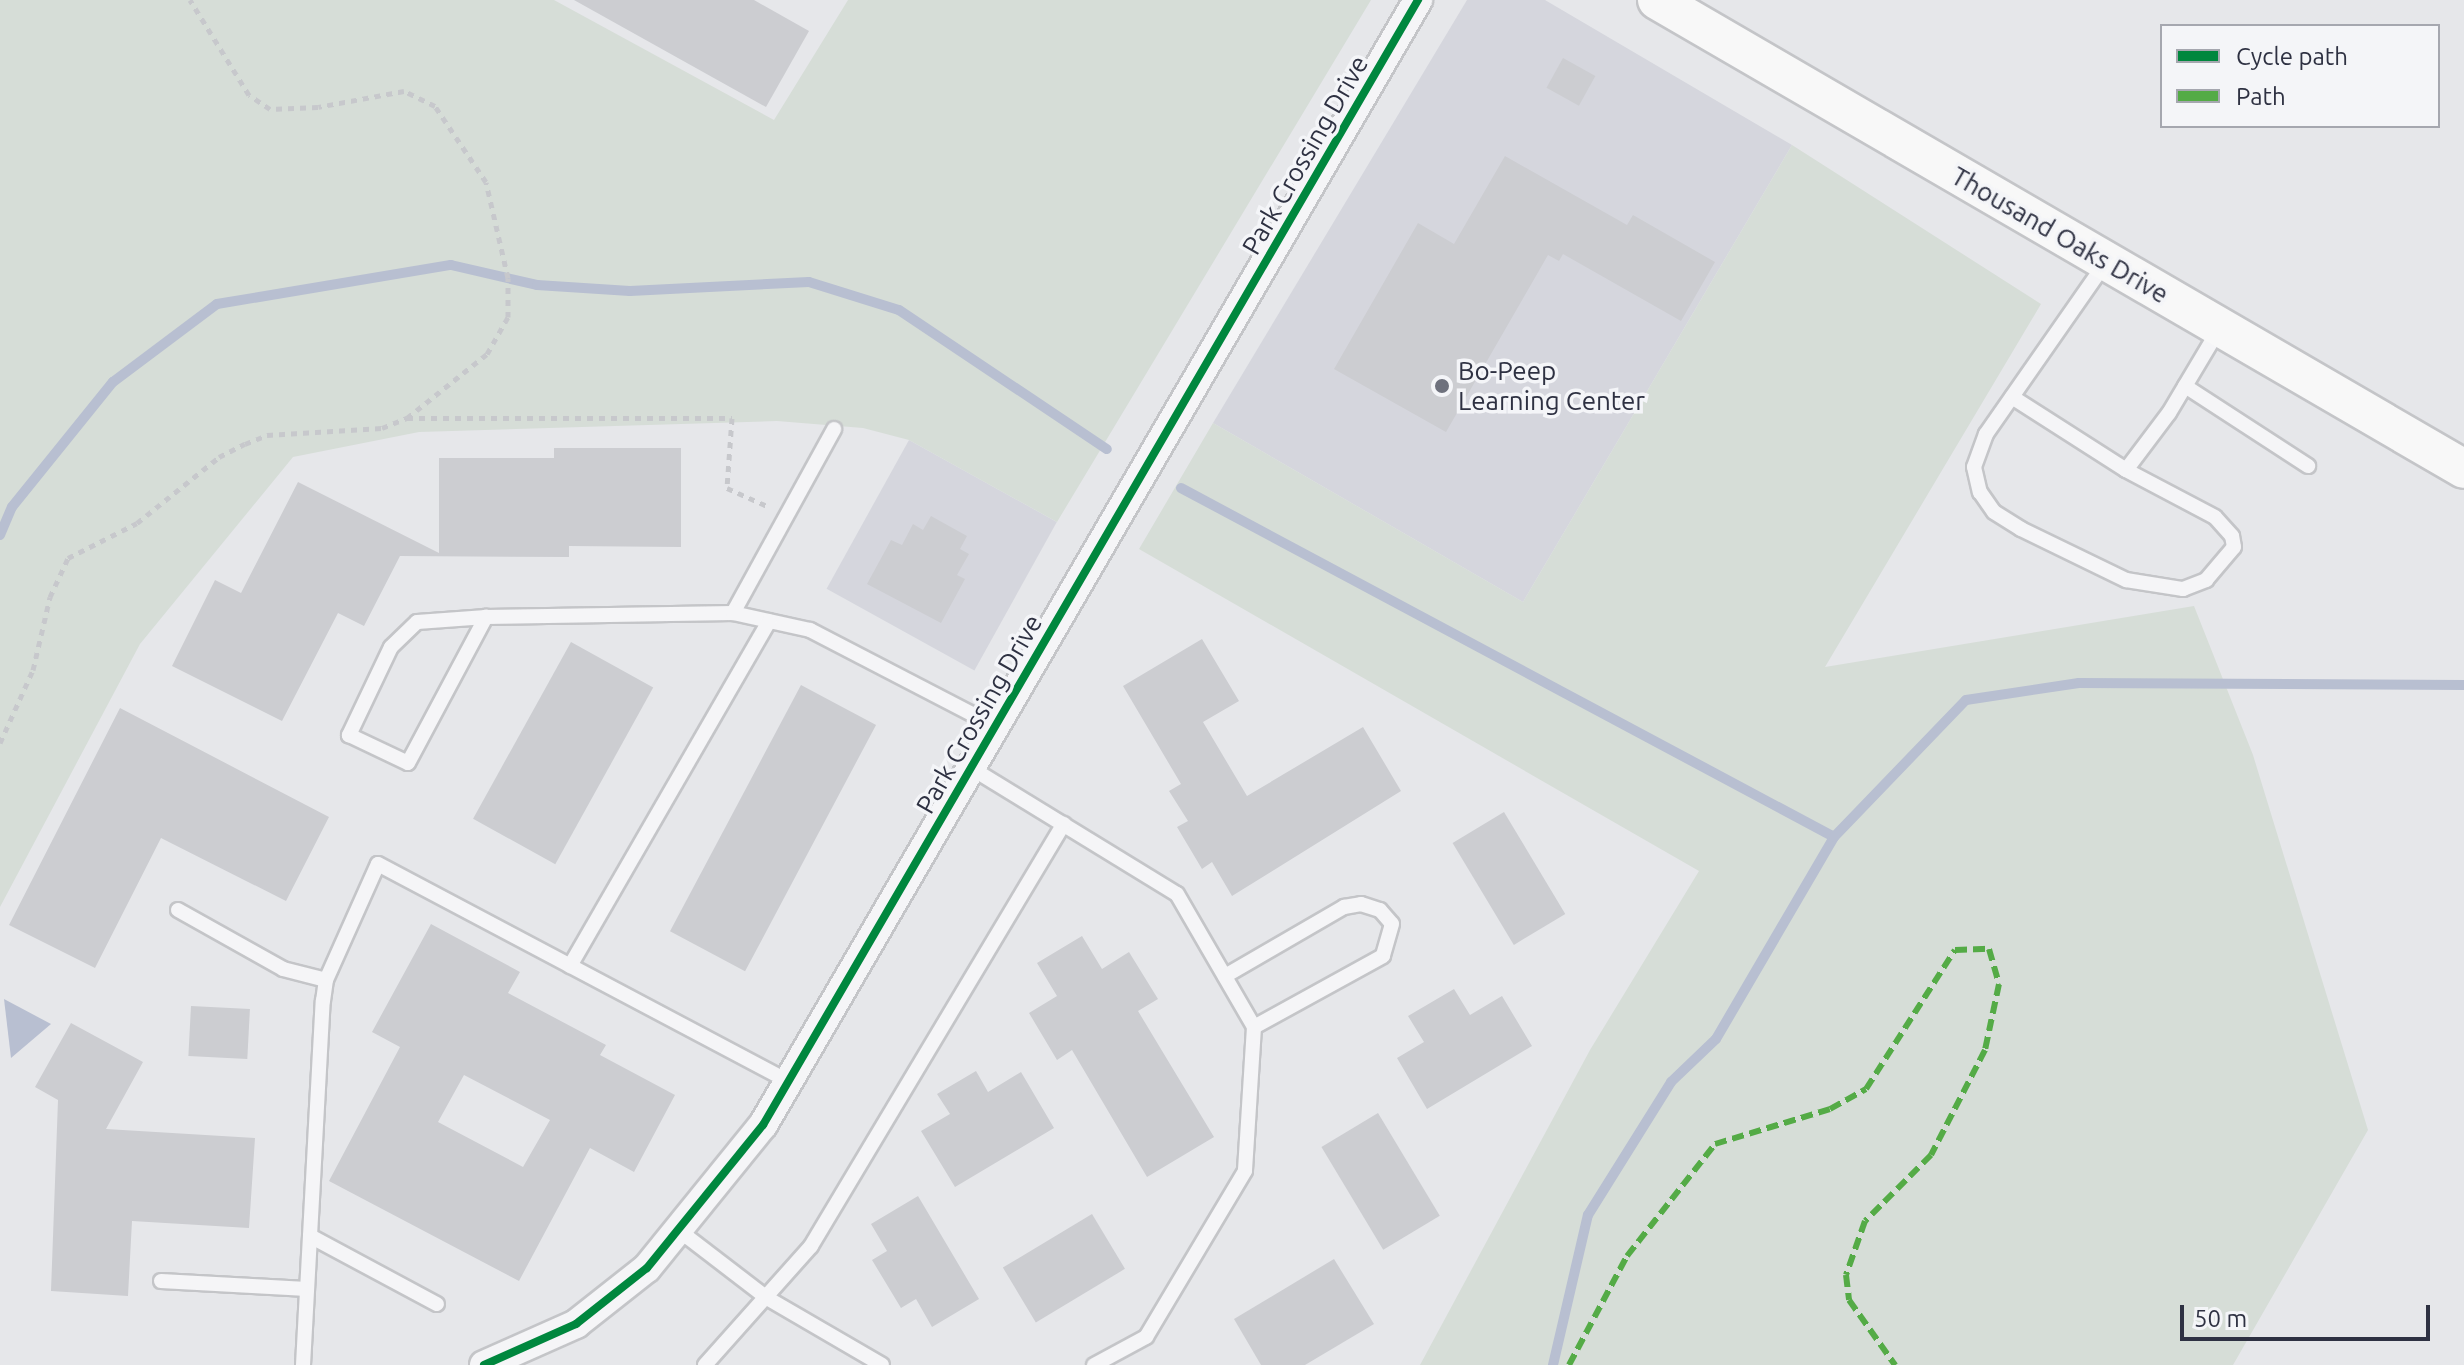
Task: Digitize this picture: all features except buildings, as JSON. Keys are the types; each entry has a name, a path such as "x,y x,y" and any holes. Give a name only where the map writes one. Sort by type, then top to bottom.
{"main road":[{"name":"Thousand Oaks Drive","path":"1657,0 2464,469"}],"street":[{"name":"Park Crossing Drive","path":"484,1365 576,1324 647,1268 681,1232 763,1125 1418,0"}],"lane":[{"path":"2012,397 2179,503 2215,517 2232,536 2234,547 2206,580 2183,589 2126,580 1994,512 1980,492 1974,467 1986,434 2106,262"},
{"path":"2126,470 2185,386 2219,328"},
{"path":"2185,386 2308,466"},
{"path":"733,613 834,429"},
{"path":"486,617 408,763 349,735 391,647 417,622 486,617 733,613 810,630 995,726"},
{"path":"570,966 769,621"},
{"path":"971,768 1177,894 1254,1027 1245,1171 1146,1337 1094,1365"},
{"path":"705,1365 811,1246 1064,824"},
{"path":"303,1365 326,980 378,864 788,1081"},
{"path":"1225,976 1344,907 1361,904 1380,910 1392,924 1383,956 1254,1027"},
{"path":"178,910 283,969 326,980"},
{"path":"681,1232 767,1298 882,1365"},
{"path":"310,1236 437,1304"},
{"path":"161,1281 307,1289"}],"path":[{"path":"0,743 33,670 50,597 68,558 137,523 219,457 245,444 278,434 382,428 407,418 487,354 508,317 508,278 486,182 435,106 404,91 318,107 270,109 249,95 190,0"},
{"path":"407,418 732,418 727,488 786,517"}],"shaded area":[{"path":"0,0 554,0 774,120 848,0 1371,0 1057,522 909,440 863,428 777,421 419,432 293,457 140,644 0,907"},
{"path":"1467,0 1545,0 1792,145 1523,602 1213,423"},
{"path":"1792,145 2041,304 1825,667 2194,606 2253,755 2368,1130 2233,1365 1420,1365 1590,1050 1699,871 1139,549 1213,423 1523,602"},
{"path":"909,440 1057,522 974,671 827,589"}],"water":[{"path":"4,999 51,1024 11,1058"}],"waterway":[{"path":"0,535 12,507 113,382 217,304 451,265 537,285 630,291 809,282 899,310 1107,449"},
{"path":"1181,488 1834,837"},
{"path":"1553,1365 1588,1215 1671,1082 1716,1039 1834,837 1966,700 2079,683 2464,685"}],"marked path":[{"path":"1569,1365 1627,1256 1715,1144 1830,1109 1866,1089 1955,950 1989,949 1999,984 1985,1050 1931,1155 1865,1221 1846,1275 1849,1300 1895,1365"}],"cycle path":[{"path":"484,1365 576,1324 647,1268 763,1125 1418,0"}],"place":[{"name":"Bo-Peep Learning Center","path":"1442,386"}]}
